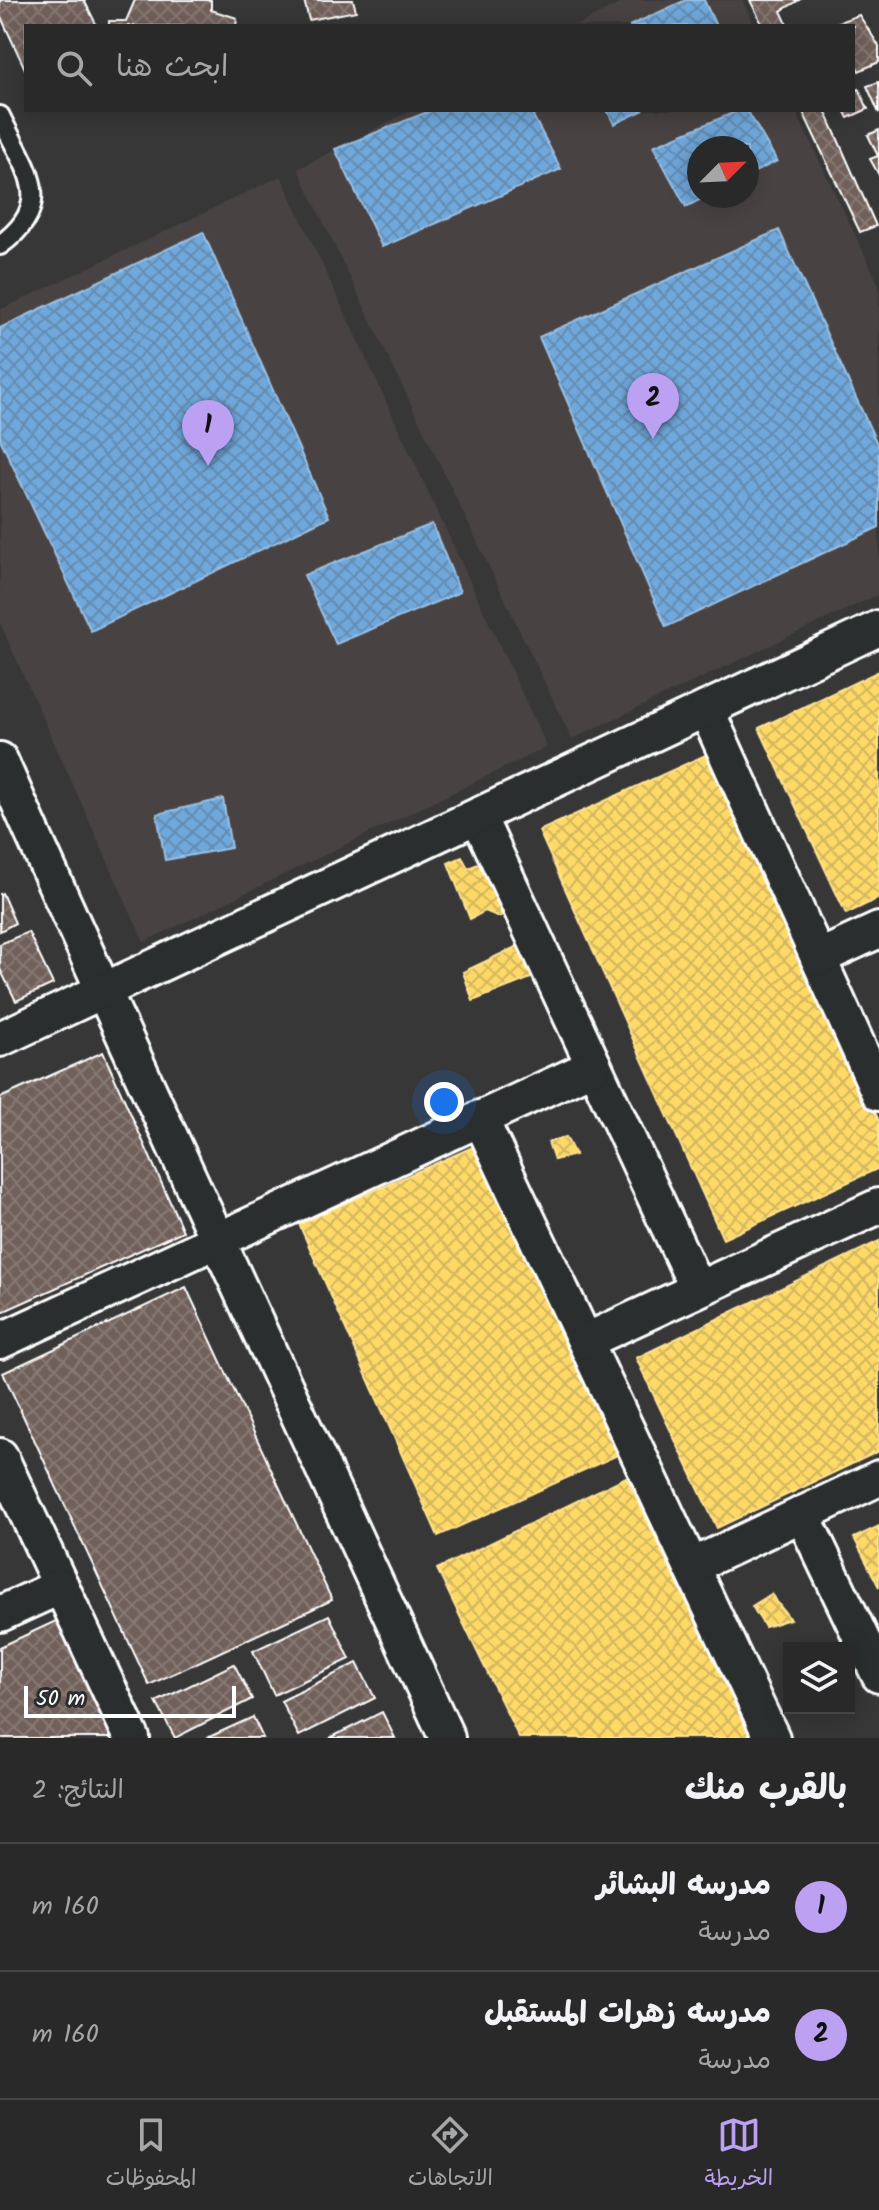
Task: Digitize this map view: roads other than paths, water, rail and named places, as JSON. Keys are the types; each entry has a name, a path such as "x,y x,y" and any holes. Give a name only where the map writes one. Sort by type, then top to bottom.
{"street":[{"path":"0,1039 879,628"},
{"path":"706,709 879,1093"},
{"path":"0,760 102,992 219,1239 447,1738"},
{"path":"478,816 697,1288"},
{"path":"818,958 879,930"},
{"path":"0,1341 594,1066"},
{"path":"480,1118 772,1738"},
{"path":"586,1341 879,1206"},
{"path":"0,1456 132,1738"},
{"path":"692,1566 879,1478"},
{"path":"802,1514 879,1675"},
{"path":"0,1614 61,1586"}],"lane":[{"path":"0,116 8,154 30,181 34,203 24,224 0,245"}],"place":[{"name":"مدرسه زهرات المستقبل","path":"653,439"},
{"name":"مدرسه البشائر","path":"208,466"}]}
